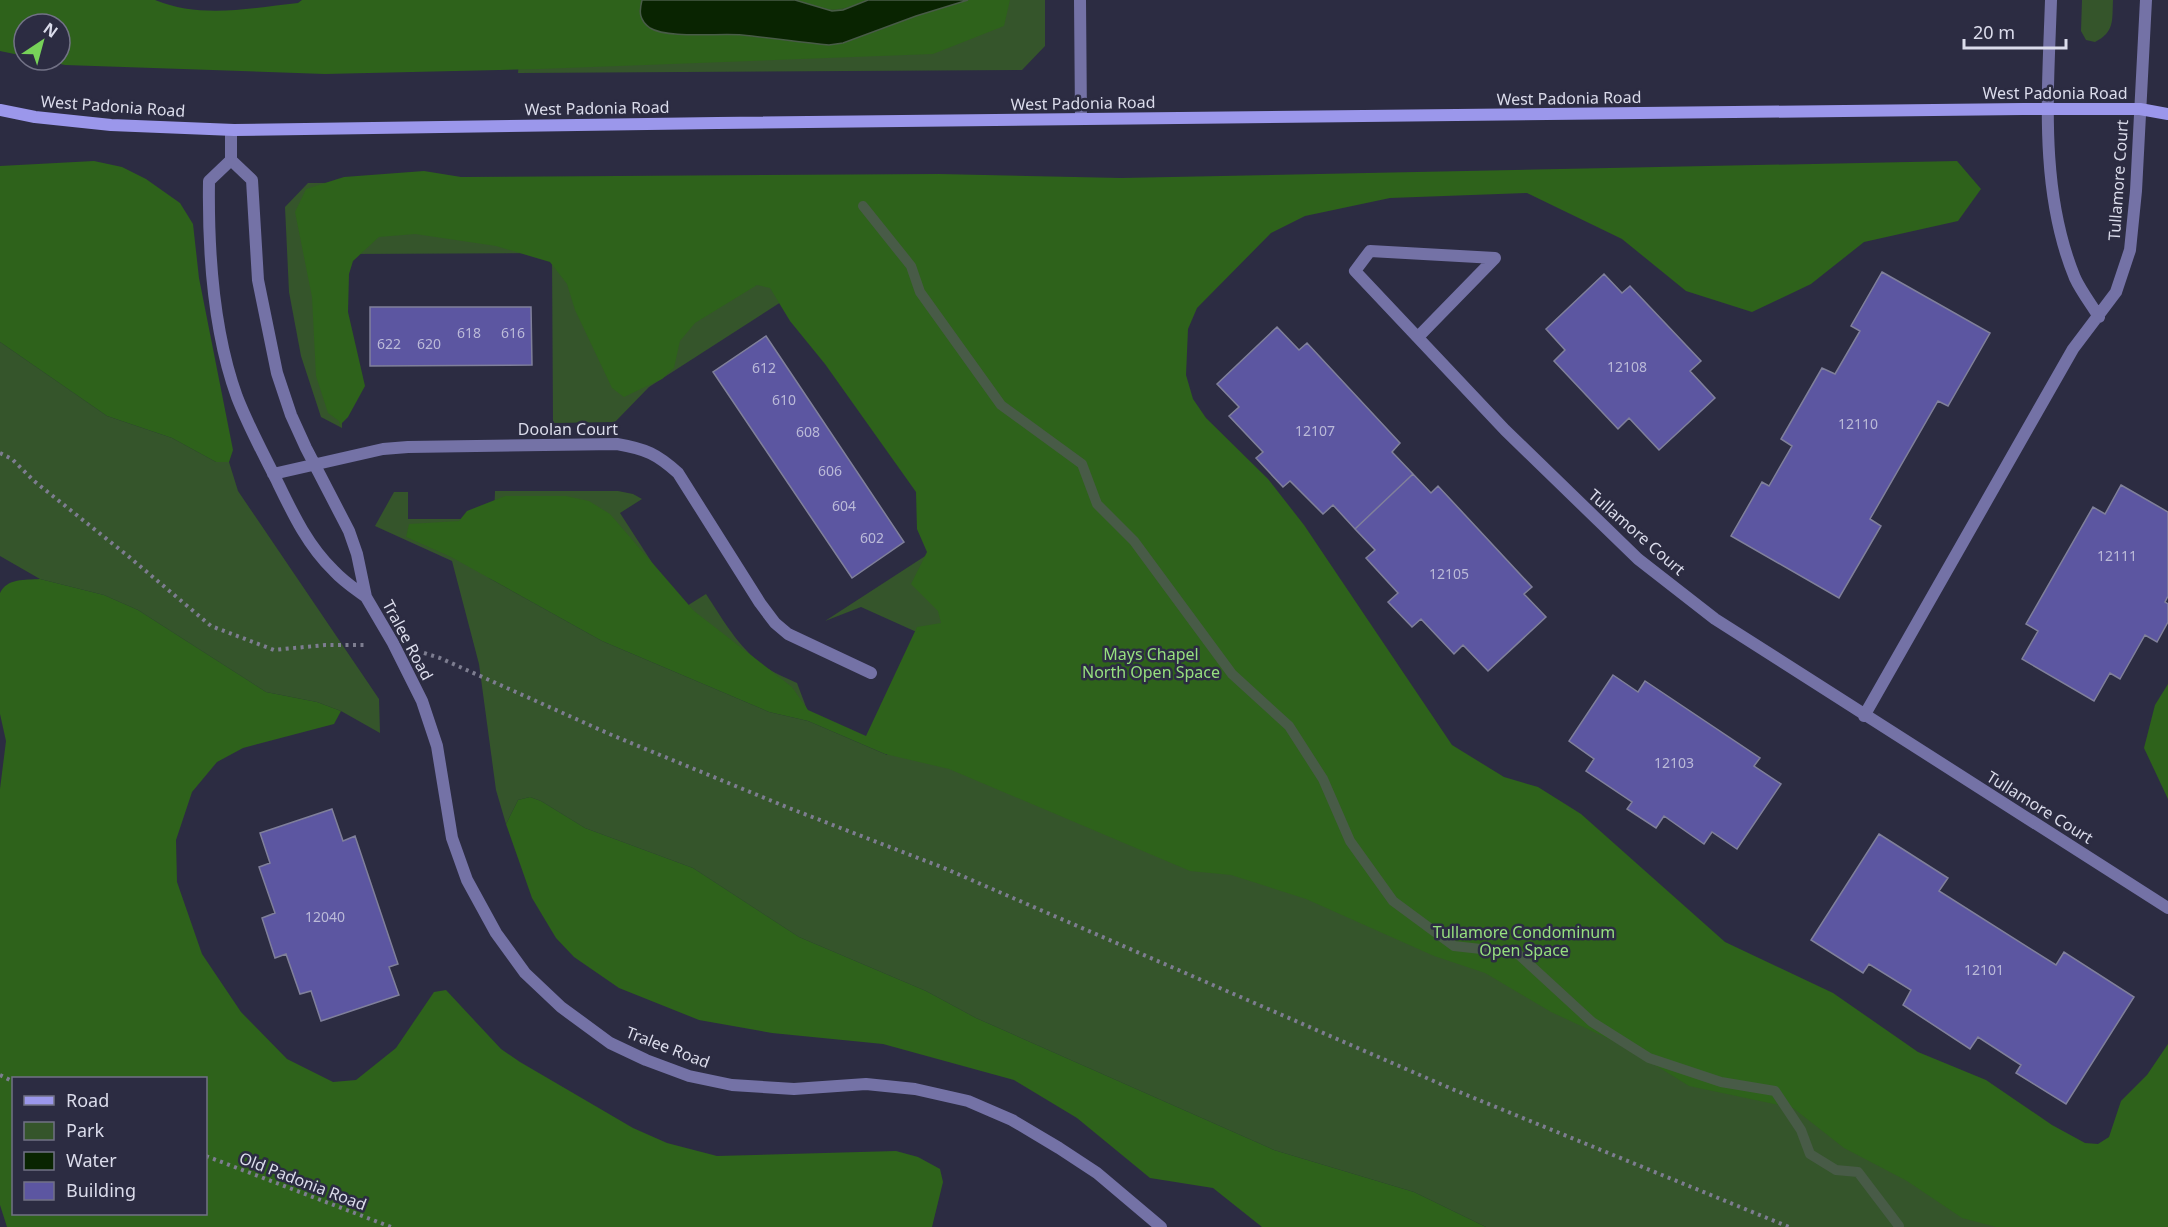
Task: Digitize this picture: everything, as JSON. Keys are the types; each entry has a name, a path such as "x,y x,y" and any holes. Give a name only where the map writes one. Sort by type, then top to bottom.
{"main road":[{"name":"West Padonia Road","path":"0,111 111,125 231,130 2047,109 2140,109 2168,114"}],"street":[{"path":"1080,0 1081,119"},
{"path":"2050,0 2047,109 2052,186 2063,240 2076,279 2099,317"},
{"name":"Tullamore Court","path":"1864,716 2073,349 2116,292 2130,250 2136,191 2146,0"},
{"path":"231,130 231,160"},
{"name":"Tralee Road","path":"366,597 335,573 319,556 301,530 237,396 219,328 208,228 209,181 231,160 252,180 258,280 264,319 277,373 288,404 314,464 349,531 357,554 366,597 422,700 437,746 452,838 467,880 501,941 525,973 561,1007 610,1043 646,1060 689,1076 732,1086 794,1089 866,1084 905,1088 968,1101 1012,1120 1059,1148 1097,1173 1161,1227"},
{"name":"Tullamore Court","path":"1418,337 1495,258 1370,251 1355,271 1505,430 1638,559 1715,619 2168,908"},
{"name":"Doolan Court","path":"273,474 383,449 408,447 617,444 641,448 661,458 678,473 775,623 798,639 871,673"}],"path":[{"path":"0,453 12,459 34,481 211,626 274,650 325,645 393,643 440,658 614,736 789,808 944,868 1452,1089 1789,1227"},
{"name":"Old Padonia Road","path":"207,1156 391,1227"}],"green space":[{"path":"0,0 155,0 172,6 208,11 298,3 302,0 642,0 639,12 679,35 739,35 829,45 864,36 950,4 968,0 1010,0 1004,26 933,54 540,69 325,74 72,65 72,12 12,12 12,54 0,51"},
{"path":"524,0 1045,0 1045,46 1022,70 518,73"},
{"path":"795,0 868,0 839,9 831,9"},
{"path":"2082,0 2113,0 2109,30 2095,42 2086,40 2081,31"},
{"path":"94,161 122,167 146,179 180,203 193,224 199,278 233,450 229,462 216,462 172,438 107,416 0,342 0,166"},
{"path":"1957,161 1981,189 1958,221 1864,242 1811,284 1752,312 1686,291 1622,239 1527,193 1390,198 1305,216 1271,233 1197,308 1188,329 1186,375 1193,399 1206,418 1268,479 1304,525 1452,745 1504,777 1538,787 1581,814 1725,942 1833,993 1918,1052 1986,1080 2052,1125 2085,1143 2098,1144 2109,1137 2121,1101 2147,1075 2168,1044 2168,1227 1996,1227 1962,1218 1907,1181 1844,1148 1793,1108 1689,1086 1624,1046 1551,1012 1485,973 1434,956 1306,899 1231,875 1190,871 949,769 885,754 808,721 769,712 602,641 451,557 406,537 409,524 459,521 467,511 505,496 566,496 589,501 610,514 694,611 792,687 808,710 866,736 917,627 941,623 938,611 911,584 927,552 917,529 916,492 825,364 790,321 770,288 757,285 695,323 680,341 674,368 662,379 624,397 612,388 575,310 567,284 550,262 496,246 415,234 379,237 353,261 349,274 348,312 365,386 348,417 340,425 339,421 328,413 316,376 312,297 295,212 306,189 344,177 424,171 461,177 939,174 1121,178"},
{"path":"746,181 1409,713 2015,1227 1486,1227 1414,1192 1274,1150 976,1018 926,991 799,937 693,868 585,828 541,801 530,797 518,800 506,824 496,790 479,664 452,561 375,526 394,492 408,492 408,519 494,519 495,491 618,491 633,494 642,499 620,513 682,609 706,594 748,652 767,668 797,683 811,720 487,577 602,641 769,712 808,721 887,755 921,634 861,607 825,621 953,538 795,293 649,387 615,422 553,423 552,253 342,254 342,428 321,417 301,356 289,292 285,207 308,183"},
{"path":"0,342 107,416 172,438 216,462 229,462 238,491 379,699 380,733 341,711 317,702 266,692 138,610 104,595 40,579 0,556"},
{"path":"40,579 104,595 138,610 266,692 317,702 341,711 334,724 243,748 217,762 192,792 176,840 177,882 202,954 241,1012 287,1059 333,1082 356,1080 396,1048 434,992 446,990 501,1049 633,1128 667,1143 717,1156 896,1151 918,1157 940,1169 943,1182 932,1227 7,1227 0,1205 0,789 6,741 0,714 0,593 12,582"},
{"path":"2168,684 2168,799 2144,748 2155,705"},
{"path":"530,797 541,801 585,828 693,868 799,937 926,991 976,1018 1274,1150 1414,1192 1486,1227 1262,1227 1213,1188 1150,1178 1077,1118 1014,1080 883,1044 772,1033 699,1020 619,988 574,957 556,938 532,898 506,824 518,800"}],"water":[{"path":"642,0 795,0 832,11 843,10 868,0 968,0 843,43 829,45 742,35 681,35 658,31 646,25 642,19 640,12"}],"building":[{"path":"1882,272 1990,333 1948,406 1938,401 1870,519 1881,526 1839,598 1731,536 1762,482 1769,486 1792,446 1781,439 1822,368 1835,374 1860,331 1851,326"},
{"path":"1604,274 1622,293 1630,286 1701,361 1690,371 1715,398 1659,450 1629,418 1618,429 1554,361 1565,350 1546,329"},
{"path":"370,307 531,307 532,365 370,366"},
{"path":"1277,327 1299,350 1307,343 1400,443 1392,452 1413,474 1355,529 1333,505 1323,514 1290,481 1283,487 1256,458 1263,452 1229,416 1239,407 1217,384"},
{"path":"766,336 904,542 852,578 713,372"},
{"path":"1413,474 1431,493 1438,486 1532,587 1524,594 1546,617 1488,671 1463,645 1454,654 1421,619 1412,627 1388,602 1398,593 1366,558 1375,550 1355,529"},
{"path":"2121,485 2168,512 2168,596 2165,602 2168,604 2168,622 2157,642 2145,635 2120,679 2110,673 2094,701 2022,659 2038,631 2026,624 2093,507 2105,514"},
{"path":"1613,675 1638,692 1645,681 1760,758 1754,766 1781,784 1737,849 1712,832 1704,844 1664,816 1656,828 1627,809 1632,802 1586,771 1594,759 1569,741"},
{"path":"332,809 343,841 355,836 398,964 389,967 399,995 321,1021 311,991 300,994 286,954 275,958 262,918 275,913 259,867 270,863 260,833"},
{"path":"1879,834 1948,878 1939,891 2056,965 2064,952 2134,997 2066,1104 2016,1073 2021,1065 1978,1037 1970,1049 1903,1005 1911,990 1869,964 1863,973 1811,940"}],"waterway":[{"path":"863,206 911,266 920,292 1001,405 1082,464 1097,504 1134,541 1232,674 1289,726 1323,779 1350,841 1393,901 1454,946 1517,953 1592,1022 1649,1058 1721,1082 1775,1091 1801,1130 1810,1154 1836,1170 1858,1172 1899,1226"}],"park label":[{"name":"Mays Chapel North Open Space","path":"1151,663"},
{"name":"Tullamore Condominum Open Space","path":"1524,941"}]}
